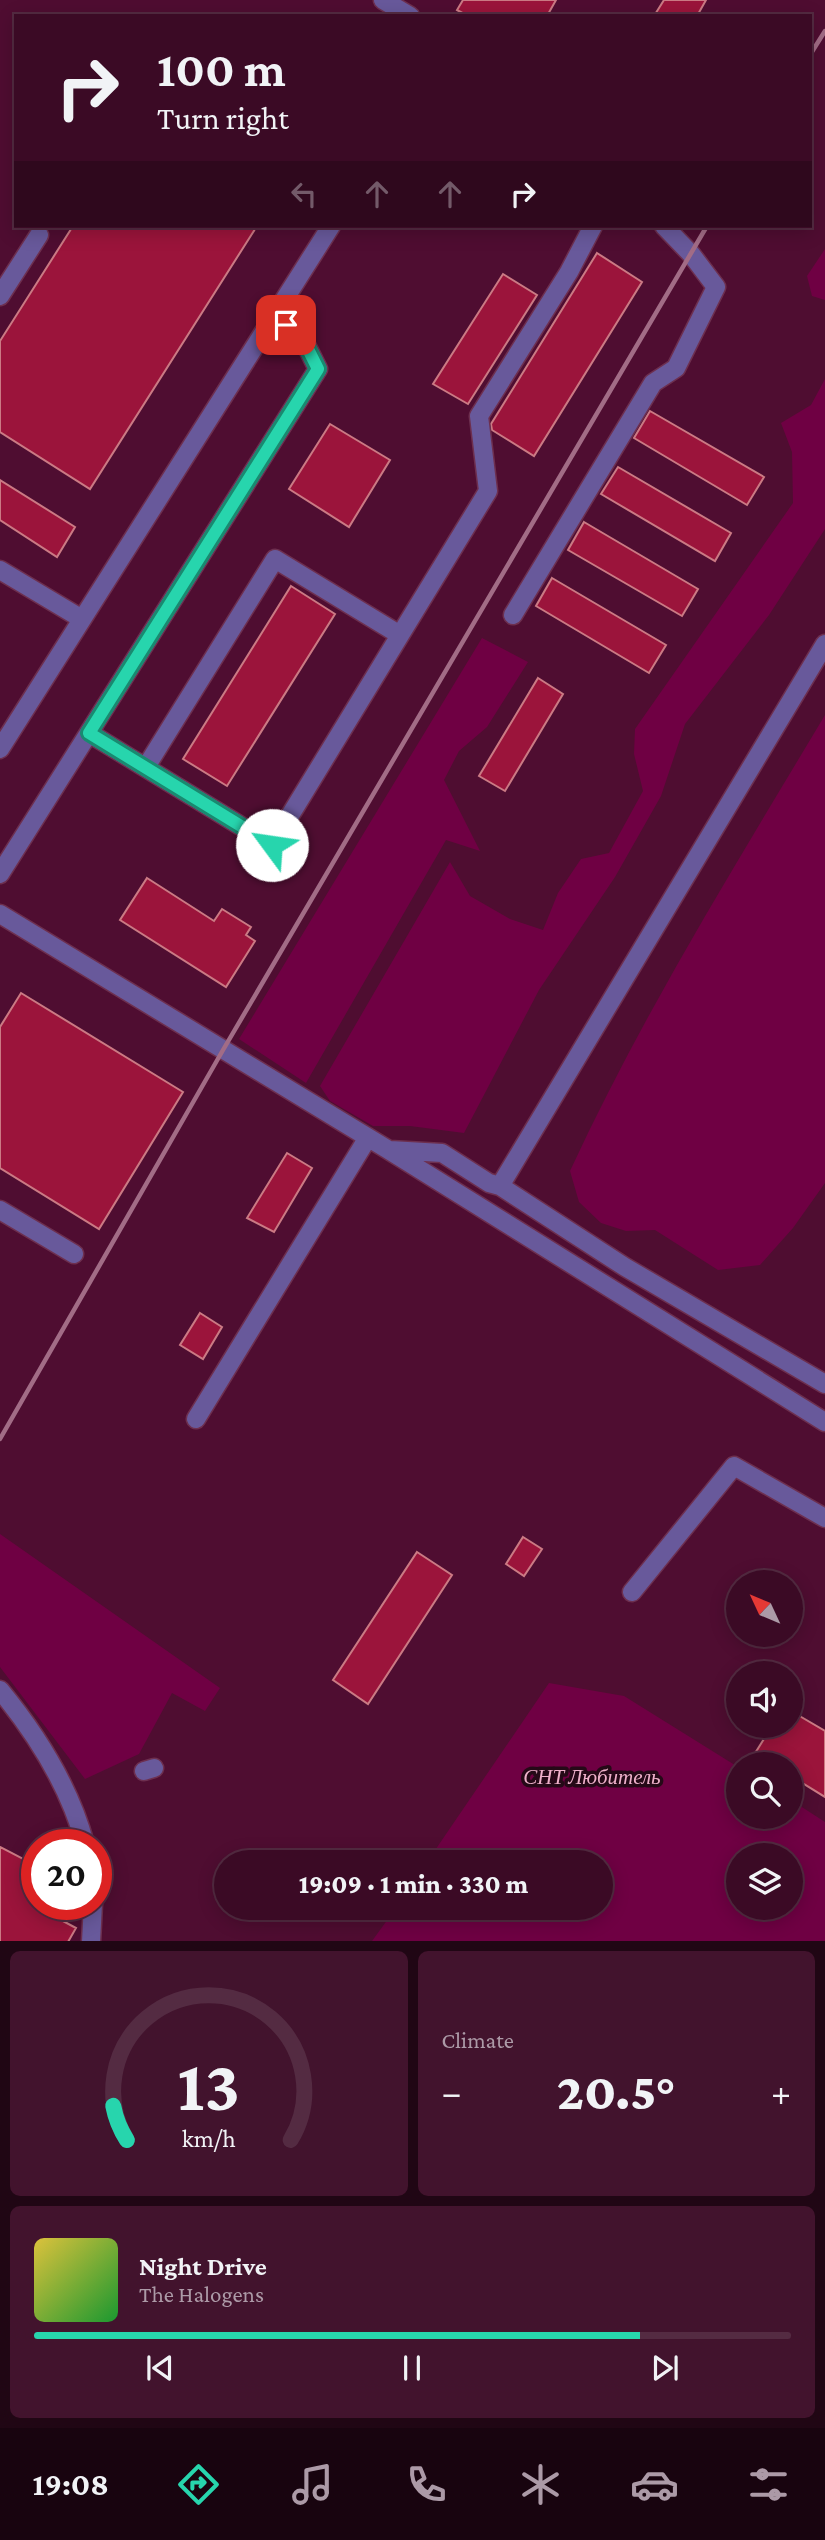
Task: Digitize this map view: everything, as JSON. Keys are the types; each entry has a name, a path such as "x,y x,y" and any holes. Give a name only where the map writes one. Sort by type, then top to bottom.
{"street":[{"path":"383,0 407,14"},
{"path":"0,749 330,228"},
{"path":"89,733 272,845 488,491 479,416 569,272 592,228"},
{"path":"513,615 653,383 676,368 716,287 691,254 666,228"},
{"path":"0,296 39,235"},
{"path":"0,874 318,369 300,333 273,316"},
{"path":"146,768 275,559 400,635"},
{"path":"0,570 82,619"},
{"path":"500,1186 825,644"},
{"path":"0,914 387,1149 825,1423"},
{"path":"196,1419 367,1139"},
{"path":"387,1149 442,1153 489,1183 500,1186 625,1267 825,1384"},
{"path":"0,1210 74,1254"},
{"path":"632,1592 734,1466 825,1518"},
{"path":"0,1690 43,1749 72,1807 80,1829"},
{"path":"91,1941 92,1920"}],"green space":[{"path":"825,249 825,300 812,296 807,276"},
{"path":"825,379 825,529 769,615 685,724 661,796 615,877 539,990 464,1133 410,1126 373,1126 330,1101 320,1086 450,862 470,896 510,919 543,930 558,893 581,859 609,853 643,791 634,754 635,729 793,503 792,452 781,423 811,405"},
{"path":"482,638 528,662 487,727 459,751 444,780 480,851 446,840 306,1083 239,1039"},
{"path":"825,715 825,1183 793,1228 760,1265 718,1270 655,1230 626,1231 601,1223 579,1202 570,1171 659,997"},
{"path":"0,1534 220,1688 205,1711 172,1693 139,1754 85,1779 0,1667"},
{"name":"СНТ Любитель","path":"549,1683 624,1696 726,1760 726,1829 803,1829 803,1808 825,1822 825,1941 372,1941 387,1920 613,1920 613,1850 435,1850"}],"building":[{"path":"463,0 556,0 548,14 464,14 457,10"},
{"path":"664,0 706,0 698,14 655,14"},
{"path":"72,228 256,228 90,489 0,432 0,341"},
{"path":"597,253 642,282 534,456 492,430 491,424"},
{"path":"503,274 537,295 468,404 433,384"},
{"path":"650,411 764,477 747,505 634,438"},
{"path":"330,424 390,460 349,527 289,489"},
{"path":"618,467 731,533 715,561 601,494"},
{"path":"0,480 75,527 57,557 0,520"},
{"path":"584,522 698,589 682,616 568,550"},
{"path":"552,578 666,645 649,673 536,606"},
{"path":"291,586 335,614 227,786 183,759"},
{"path":"538,678 563,694 505,791 479,776"},
{"path":"147,878 214,921 222,909 251,927 246,935 255,941 226,987 120,920"},
{"path":"21,993 183,1092 99,1229 0,1168 0,1027"},
{"path":"287,1153 312,1168 274,1232 247,1218"},
{"path":"200,1313 222,1327 203,1359 180,1345"},
{"path":"523,1537 542,1549 524,1576 506,1564"},
{"path":"417,1552 452,1575 368,1704 333,1680"},
{"path":"803,1718 825,1731 825,1797 803,1783 803,1752 756,1752 765,1738 803,1738"},
{"path":"0,1847 21,1858 21,1920 61,1920 76,1928 69,1941 0,1941"}],"railway":[{"path":"812,52 825,31"},
{"path":"0,1439 223,1050 706,228"}],"route":[{"path":"272,845 89,733 318,369 300,333 286,325"}]}
